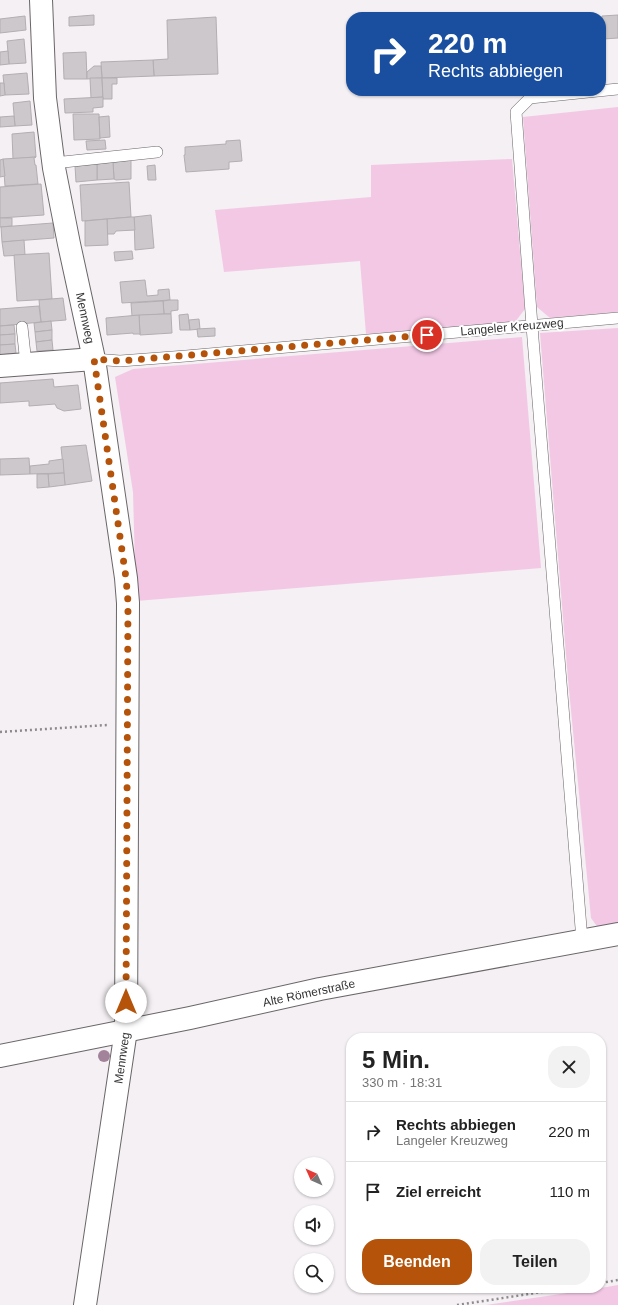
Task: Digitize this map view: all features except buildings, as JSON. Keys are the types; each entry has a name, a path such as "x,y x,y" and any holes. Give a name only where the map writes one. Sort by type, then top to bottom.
{"street":[{"name":"Mennweg","path":"41,0 45,98 54,163 69,244 94,359 126,578 128,602 126,1030 85,1305"},
{"name":"Langeler Kreuzweg","path":"0,366 94,359"},
{"name":"Alte Römerstraße","path":"0,1056 320,989 618,934"}],"lane":[{"path":"606,90 618,89"},
{"path":"550,96 530,98 516,112 582,940"},
{"path":"54,163 157,152"},
{"name":"Langeler Kreuzweg","path":"94,359 120,361 135,360 618,318"},
{"path":"22,327 26,364"}],"path":[{"path":"0,732 128,723"},
{"path":"606,1282 618,1280"},
{"path":"456,1305 535,1293"}],"shaded area":[{"path":"618,107 618,312 550,318 537,307 523,117"},
{"path":"512,159 525,309 515,322 366,334 360,261 224,272 215,210 371,197 371,165"},
{"path":"618,328 618,925 599,929 591,918 568,679 540,333"},
{"path":"522,337 541,568 136,601 133,492 115,377 133,369"},
{"path":"618,1285 618,1305 486,1305 567,1293 606,1293 606,1287"}],"route":[{"path":"126,1002 128,602 126,578 94,359 120,361 427,335"}]}
